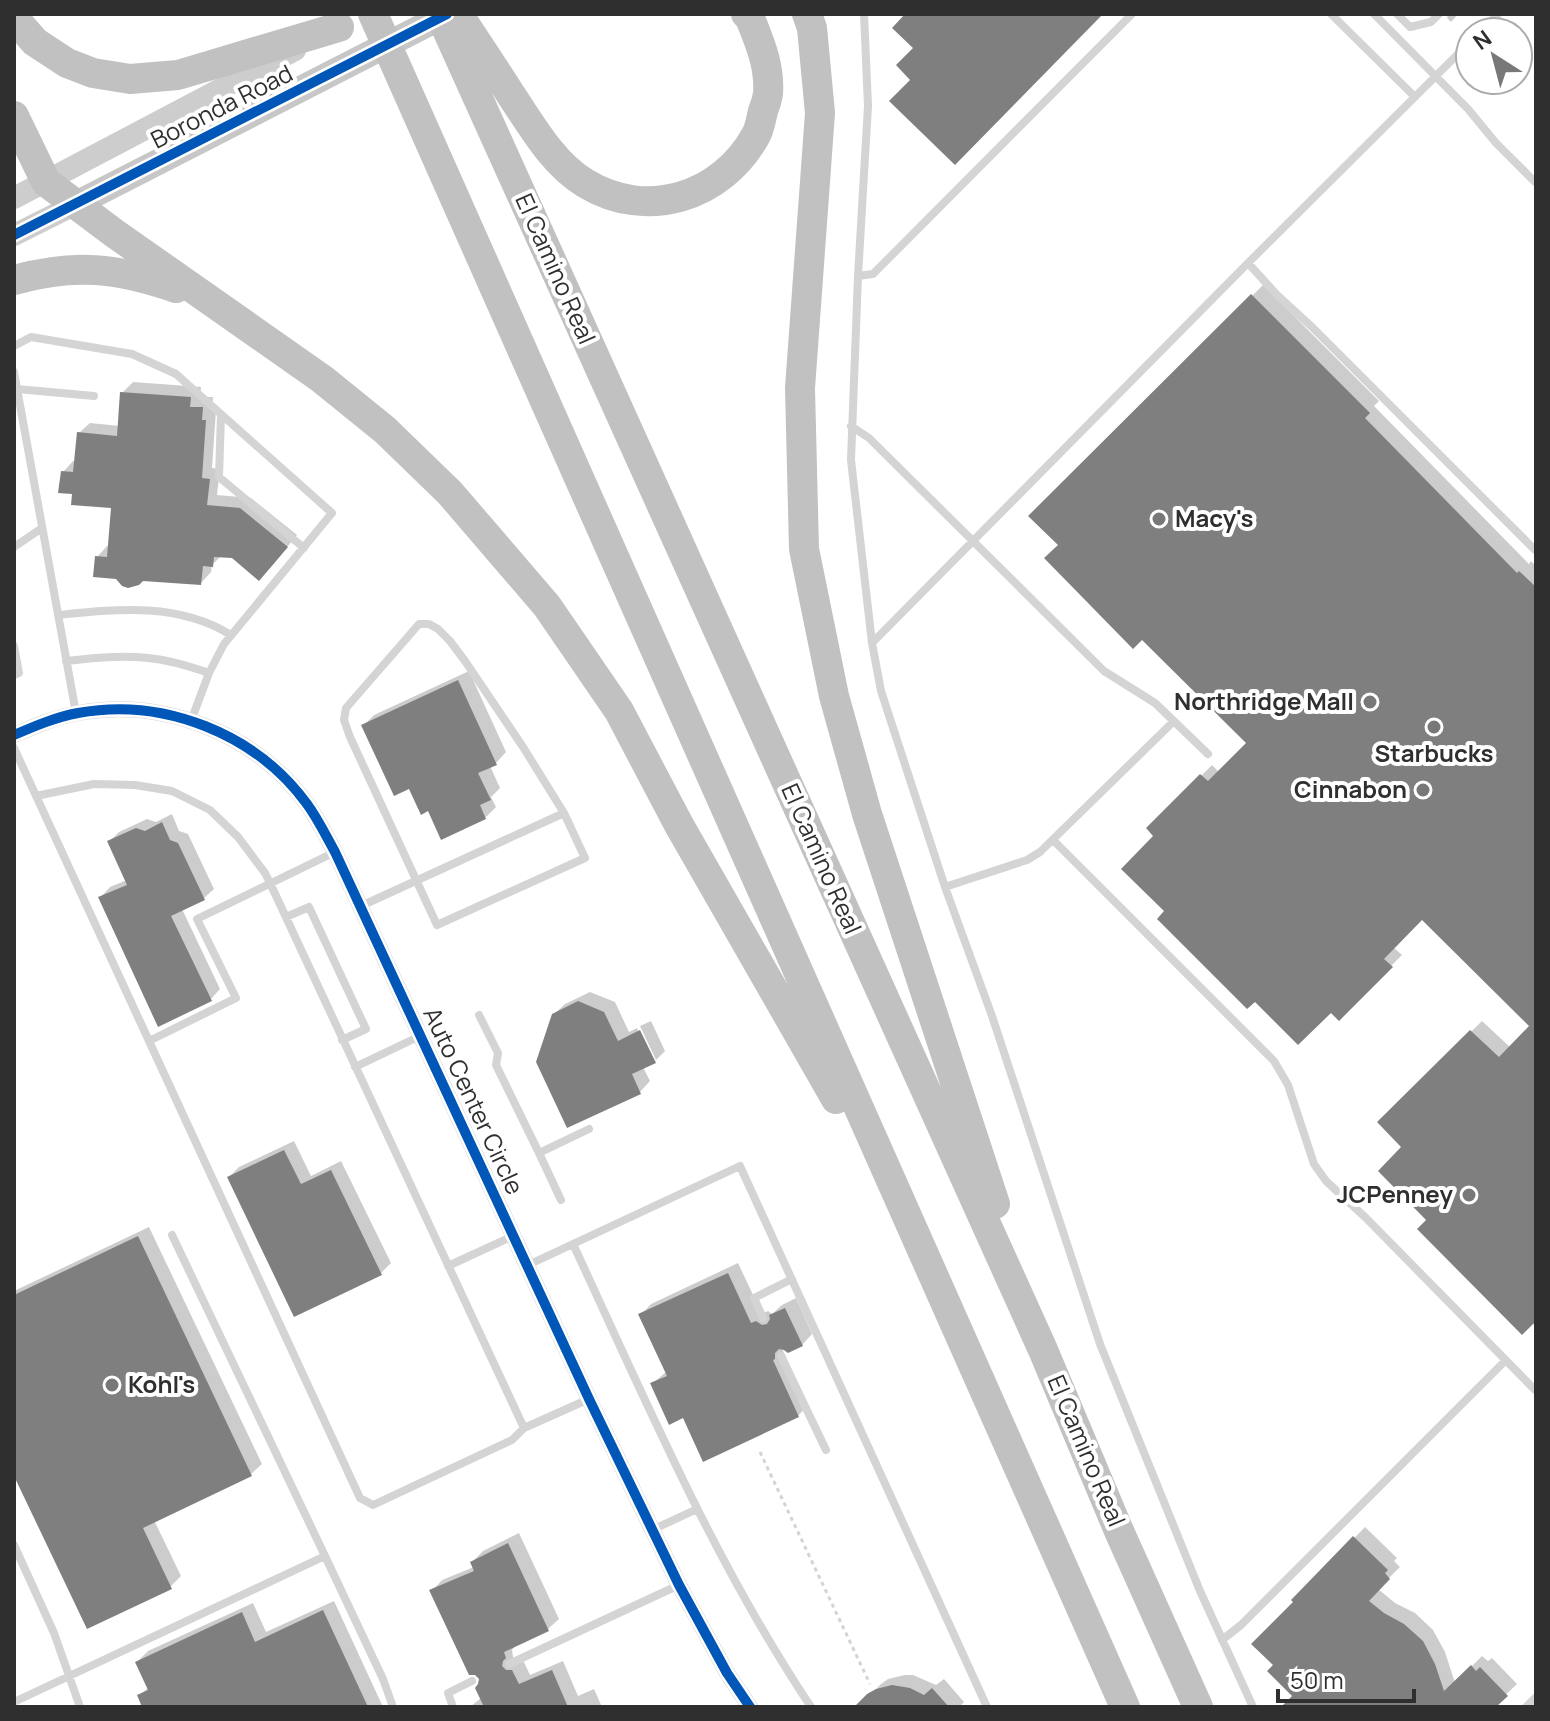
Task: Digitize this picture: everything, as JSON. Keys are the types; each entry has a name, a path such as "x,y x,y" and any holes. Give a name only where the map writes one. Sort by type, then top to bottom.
{"highway":[{"path":"373,14 1125,1707"},
{"name":"El Camino Real","path":"440,14 1043,1350 1198,1707"},
{"path":"458,14 528,121 567,169 583,183 605,194 629,201 669,201 706,188 737,164 758,132 768,94 765,54 746,14"},
{"path":"807,14 812,28 820,113 800,388 804,549 834,696 867,814 1043,1350"},
{"path":"14,18 35,42 67,63 93,73 130,79 178,75 356,18 403,83"},
{"path":"14,116 46,182 322,379 385,430 450,493 547,606 619,711 679,825 917,1240"},
{"path":"14,280 80,268 118,271 210,299"}],"main road":[{"name":"Boronda Road","path":"14,235 447,14"},
{"name":"Boronda Road","path":"14,198 356,18"}],"street":[{"name":"Auto Center Circle","path":"14,735 76,713 114,709 154,712 191,721 224,734 267,762 306,803 335,852 589,1399 679,1585 727,1673 750,1707"}],"lane":[{"path":"864,14 868,106 851,460 872,643 881,691 1100,1344 1200,1591 1253,1707"},
{"path":"858,276 873,274 1132,14"},
{"path":"1331,14 1415,97"},
{"path":"1374,14 1536,183"},
{"path":"1397,14 1410,27 1431,22 1439,14"},
{"path":"872,643 1454,58"},
{"path":"1248,263 1536,551"},
{"path":"14,346 31,337 132,354 176,374 332,513 224,644 191,721"},
{"path":"14,372 76,713"},
{"path":"17,389 94,396"},
{"path":"221,415 219,477 304,548"},
{"path":"851,426 869,438 1104,671 1155,703 1208,754"},
{"path":"14,547 42,528"},
{"path":"58,615 135,609 162,611 194,618 231,635"},
{"path":"419,624 429,624 450,641 523,747 564,813 585,858 437,925 417,880 344,720 346,708 419,624"},
{"path":"14,646 19,673 14,675"},
{"path":"66,661 107,657 149,658 209,673"},
{"path":"945,887 1027,860 1053,840 1174,721"},
{"path":"14,748 360,1498 373,1505 512,1440 524,1428 589,1399"},
{"path":"36,796 94,784 135,785 172,791 210,810 238,837 270,883 524,1428"},
{"path":"360,907 564,813"},
{"path":"1053,840 1274,1061 1288,1085 1314,1164 1326,1181 1536,1391"},
{"path":"149,1041 236,998 197,919 335,852"},
{"path":"286,917 309,907 366,1029 342,1040"},
{"path":"479,1015 498,1053 496,1065 561,1200"},
{"path":"355,1067 420,1036"},
{"path":"539,1153 589,1129"},
{"path":"528,1265 740,1166 987,1707"},
{"path":"172,1235 383,1679 393,1707"},
{"path":"448,1266 513,1236"},
{"path":"573,1244 697,1509 766,1637 811,1707"},
{"path":"763,1318 754,1298 792,1279"},
{"path":"781,1356 826,1450"},
{"path":"1222,1640 1241,1625 1505,1361"},
{"path":"652,1530 697,1509"},
{"path":"14,1545 54,1633 80,1707"},
{"path":"14,1702 325,1556"},
{"path":"509,1664 679,1585"},
{"path":"453,1707 448,1693 472,1681"},
{"path":"1526,1707 1536,1697"}],"path":[{"path":"760,1452 870,1684"}],"building":[{"path":"905,14 1103,14 955,165 889,101 910,80 896,65 913,48 892,28"},
{"name":"Northridge Mall","path":"1251,294 1370,413 1365,418 1517,573 1519,571 1536,587 1536,1321 1522,1335 1417,1229 1426,1220 1378,1171 1401,1147 1377,1122 1470,1030 1499,1057 1529,1026 1422,920 1384,959 1393,967 1339,1021 1331,1013 1298,1045 1255,1002 1247,1009 1157,919 1164,911 1121,869 1153,836 1146,828 1200,774 1208,781 1246,743 1142,640 1133,649 1044,558 1058,545 1028,516"},
{"path":"120,392 191,397 190,407 203,407 202,420 206,420 202,478 210,479 207,505 240,508 288,547 259,581 232,558 214,557 213,567 203,566 201,585 143,581 128,588 116,579 93,577 95,556 107,557 111,508 71,505 72,494 58,493 61,471 73,472 77,432 117,436"},
{"path":"458,680 497,765 478,773 491,800 480,805 486,819 441,840 428,811 421,815 409,789 394,796 361,725"},
{"path":"162,822 170,840 178,843 205,900 171,916 212,1001 158,1027 98,897 127,885 107,841 136,828 145,831"},
{"path":"578,1001 604,1012 618,1041 640,1030 656,1063 632,1074 641,1094 567,1128 536,1062 552,1014"},
{"path":"284,1150 301,1184 331,1170 382,1275 294,1317 227,1177"},
{"name":"Kohl's","path":"138,1236 252,1476 143,1528 172,1589 87,1629 14,1476 14,1295"},
{"path":"728,1273 751,1323 767,1324 769,1315 785,1308 803,1346 788,1353 779,1349 773,1360 799,1417 703,1462 683,1418 669,1425 650,1383 667,1376 638,1314"},
{"path":"1353,1536 1388,1570 1385,1573 1390,1579 1369,1601 1423,1641 1444,1691 1471,1665 1476,1671 1480,1667 1508,1696 1496,1707 1281,1707 1292,1696 1267,1671 1273,1665 1251,1644"},
{"path":"508,1543 549,1631 504,1652 506,1658 502,1666 512,1670 519,1684 552,1670 568,1707 484,1707 475,1688 479,1679 469,1675 429,1590 474,1571 470,1562"},
{"path":"323,1610 368,1707 142,1707 137,1695 148,1690 135,1662 242,1612 255,1642"},
{"path":"892,1685 910,1688 924,1695 932,1688 949,1707 854,1707 867,1694"}],"cycle path":[{"path":"14,235 447,14"},
{"path":"14,735 54,719 110,709 175,716 235,740 286,779 307,804 335,852 589,1399 679,1585 727,1673 750,1707"}],"place":[{"name":"Macy's","path":"1159,519"},
{"name":"Northridge Mall","path":"1370,702"},
{"name":"Starbucks","path":"1434,727"},
{"name":"Cinnabon","path":"1423,790"},
{"name":"JCPenney","path":"1469,1195"},
{"name":"Kohl's","path":"112,1385"}]}
